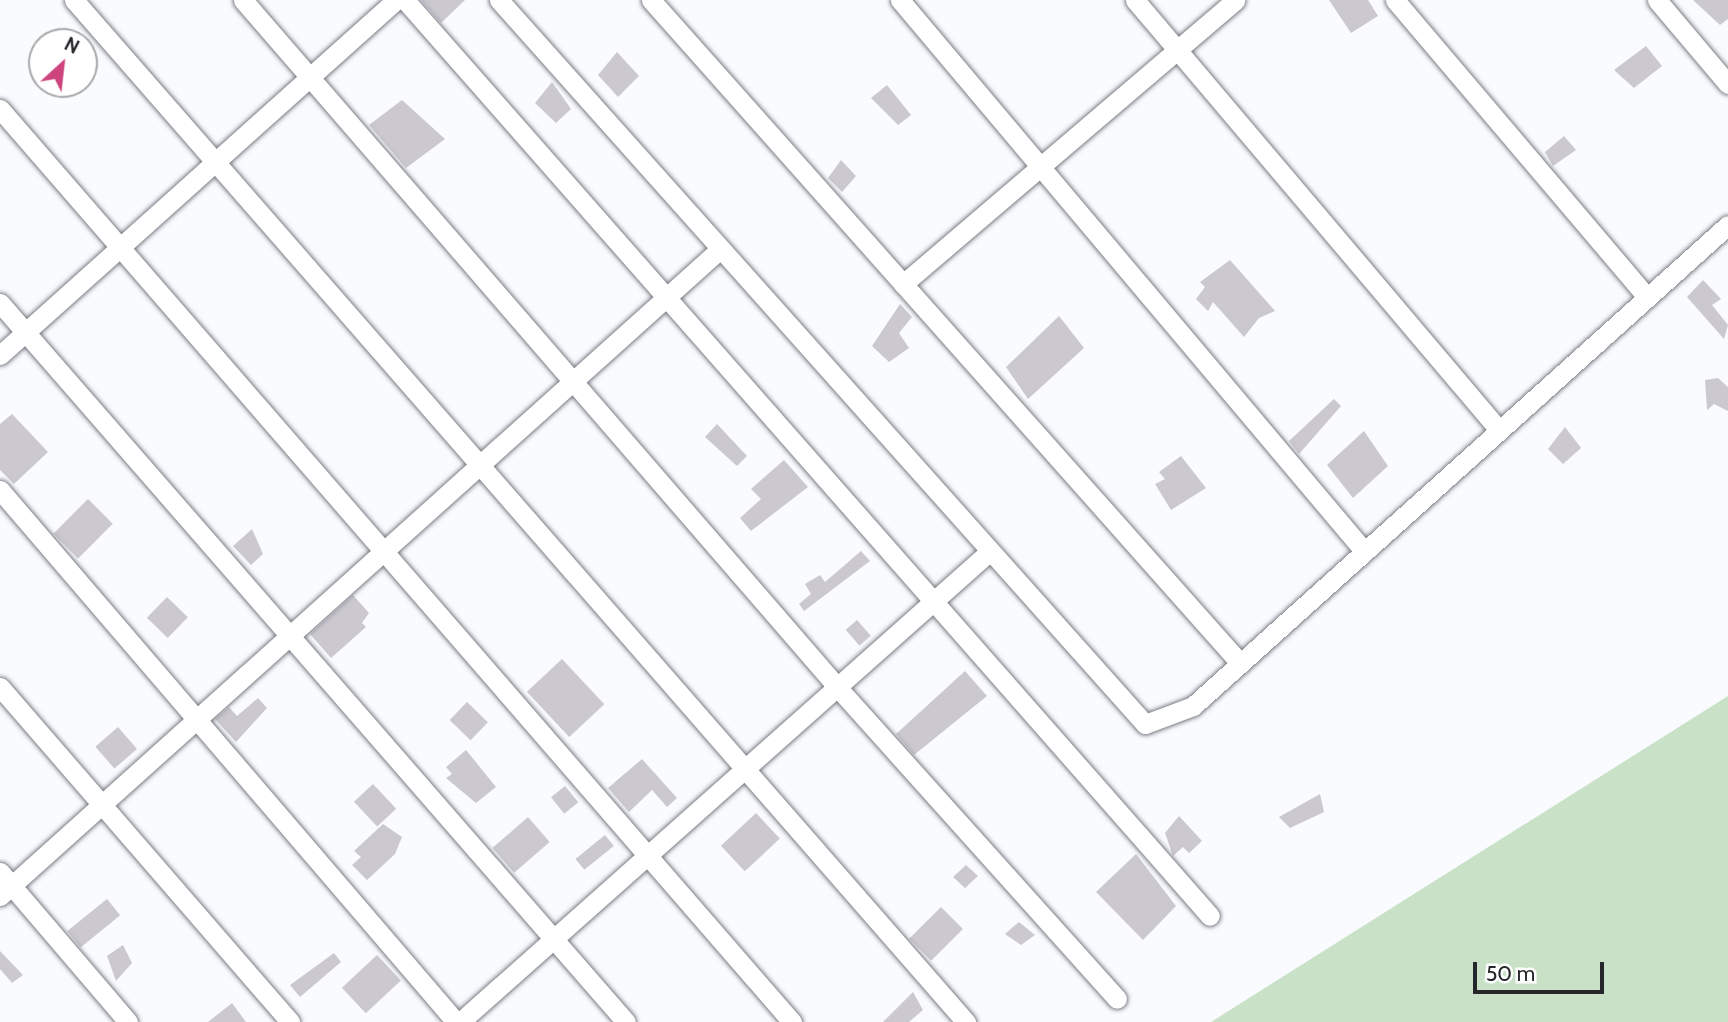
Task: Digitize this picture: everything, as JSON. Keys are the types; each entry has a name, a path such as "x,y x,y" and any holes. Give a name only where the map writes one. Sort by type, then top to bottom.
{"street":[{"path":"74,0 479,465 742,773 966,1022"},
{"path":"243,0 577,382 839,689 1117,999"},
{"path":"0,355 307,74 396,0"},
{"path":"405,0 669,299 929,602 1210,916"},
{"path":"499,0 719,250 1145,724 1192,706 1728,225"},
{"path":"651,0 1241,663"},
{"path":"900,0 1364,551"},
{"path":"1135,0 1499,429"},
{"path":"903,284 1235,0"},
{"path":"1395,0 1647,297"},
{"path":"1657,0 1728,84"},
{"path":"0,109 116,247 384,550 792,1022"},
{"path":"128,1022 4,885 289,631 577,382 719,250"},
{"path":"0,303 289,631 626,1022"},
{"path":"0,490 196,714 458,1022 555,942 649,855 839,689 929,602 989,552"},
{"path":"0,687 290,1022"}],"green space":[{"path":"1728,696 1728,1022 1211,1022"}],"building":[{"path":"421,0 465,0 441,23"},
{"path":"1329,0 1368,0 1378,16 1351,33"},
{"path":"1693,0 1728,0 1728,19 1720,25"},
{"path":"1646,46 1662,66 1634,88 1614,70"},
{"path":"617,52 639,76 618,97 598,75"},
{"path":"552,82 571,109 556,123 535,103"},
{"path":"887,85 911,115 898,125 871,98"},
{"path":"402,100 445,139 406,168 369,125"},
{"path":"1564,136 1576,150 1553,166 1545,152"},
{"path":"841,160 856,176 842,192 828,178"},
{"path":"1230,260 1275,311 1259,318 1244,337 1213,302 1208,311 1196,299 1205,287 1200,282"},
{"path":"1703,280 1721,299 1712,305 1728,325 1724,339 1687,297"},
{"path":"900,304 912,317 899,333 909,348 889,362 872,346"},
{"path":"1059,316 1084,348 1028,399 1006,367"},
{"path":"1718,378 1728,387 1728,411 1714,404 1707,410 1705,380"},
{"path":"1334,399 1341,406 1299,454 1289,441"},
{"path":"12,414 48,452 14,484 0,470 0,424"},
{"path":"717,424 747,456 737,466 705,437"},
{"path":"1565,427 1581,448 1563,464 1548,449"},
{"path":"1364,431 1388,466 1353,498 1327,465"},
{"path":"1181,456 1206,488 1171,510 1155,484 1165,479 1159,472"},
{"path":"784,460 808,487 751,531 740,518 761,499 751,489"},
{"path":"88,499 113,524 78,558 53,534"},
{"path":"252,529 263,554 251,565 233,546"},
{"path":"861,551 870,561 804,611 799,604 811,594 805,584 820,575 825,582"},
{"path":"353,595 369,613 362,623 366,627 331,658 310,634"},
{"path":"167,597 188,617 168,638 147,618"},
{"path":"857,620 871,636 859,646 846,630"},
{"path":"562,659 604,704 569,737 527,692"},
{"path":"965,671 987,696 914,755 896,734"},
{"path":"258,698 267,708 236,742 215,719 229,707 237,716"},
{"path":"467,702 488,722 470,740 450,720"},
{"path":"118,727 137,749 114,769 95,747"},
{"path":"466,750 496,787 476,803 446,778 452,774 446,767"},
{"path":"642,759 677,798 667,807 652,790 629,812 608,788"},
{"path":"373,784 396,809 377,827 354,802"},
{"path":"565,786 578,802 564,814 551,797"},
{"path":"1320,794 1324,812 1290,828 1279,817"},
{"path":"756,813 780,839 745,871 721,846"},
{"path":"1179,816 1202,841 1189,853 1183,847 1173,856 1165,833"},
{"path":"528,817 550,842 514,873 493,848"},
{"path":"383,824 402,837 395,854 367,880 352,865 361,857 354,851"},
{"path":"605,835 614,846 584,870 575,859"},
{"path":"1136,854 1176,906 1143,940 1096,892"},
{"path":"966,865 978,876 965,888 953,877"},
{"path":"107,899 120,915 81,947 67,931"},
{"path":"941,907 963,929 931,961 909,939"},
{"path":"1019,922 1035,935 1021,945 1005,934"},
{"path":"123,945 132,963 116,981 107,956"},
{"path":"0,951 23,975 12,983 0,969"},
{"path":"334,953 341,962 300,997 290,985"},
{"path":"377,955 401,981 366,1013 342,988"},
{"path":"913,992 923,1010 909,1022 883,1022"},
{"path":"232,1003 246,1022 208,1022"}]}
